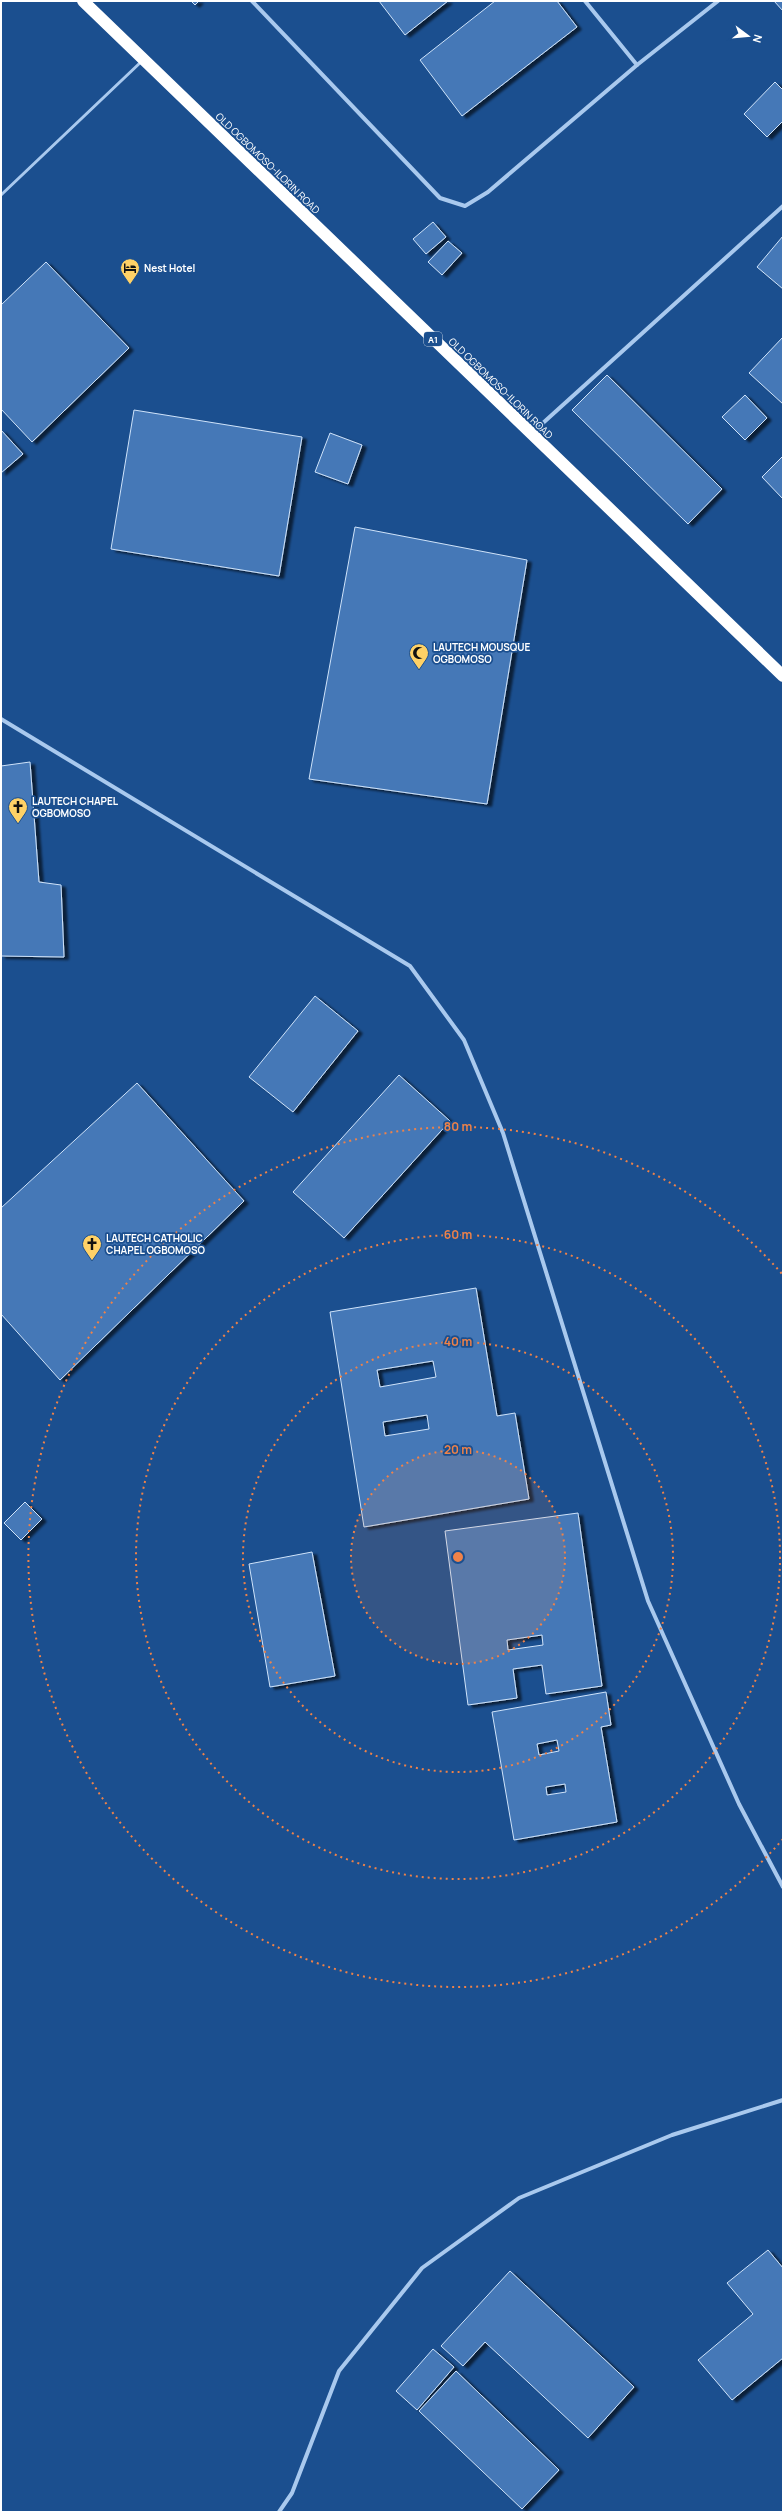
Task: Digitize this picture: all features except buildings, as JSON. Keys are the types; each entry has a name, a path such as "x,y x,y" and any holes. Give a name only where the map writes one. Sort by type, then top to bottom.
{"highway":[{"name":"OLD OGBOMOSO-ILORIN ROAD","path":"82,1 783,676"}],"street":[{"path":"252,1 440,198 465,206 488,192 637,65 718,1"},
{"path":"585,1 637,65"},
{"path":"531,433 783,206"},
{"path":"1,718 410,966 464,1040 503,1133 648,1601 739,1804 783,1887"},
{"path":"279,2512 292,2493 339,2371 422,2268 519,2198 672,2135 783,2100"}],"lane":[{"path":"1,195 143,60"}],"place":[{"name":"Nest Hotel","path":"130,285"},
{"name":"LAUTECH MOUSQUE OGBOMOSO","path":"419,670"},
{"name":"LAUTECH CHAPEL OGBOMOSO","path":"18,824"},
{"name":"LAUTECH CATHOLIC CHAPEL OGBOMOSO","path":"92,1261"}]}
